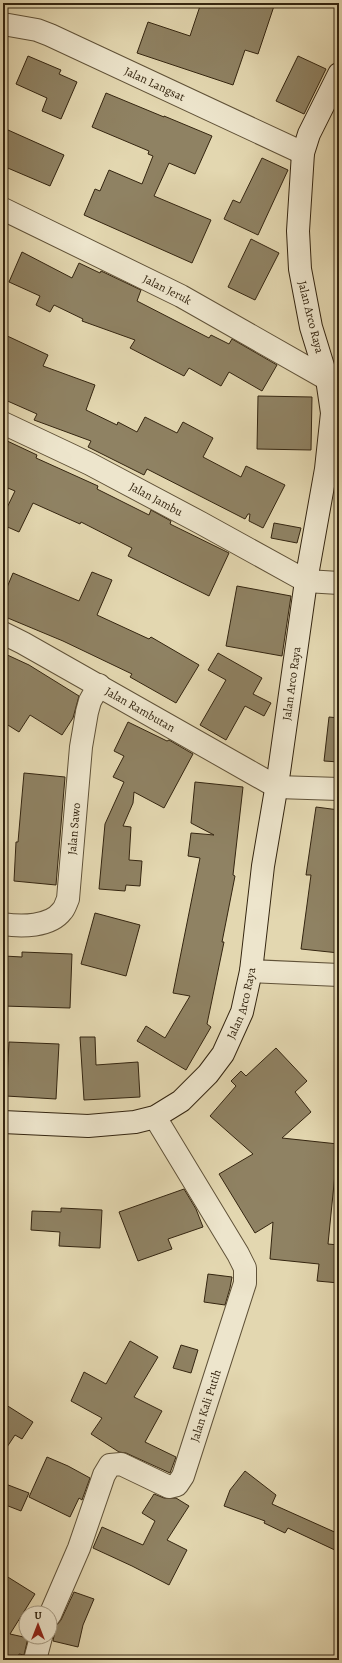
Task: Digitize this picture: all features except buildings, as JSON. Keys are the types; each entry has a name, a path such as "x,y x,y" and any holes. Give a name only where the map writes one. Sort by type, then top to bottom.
{"street":[{"name":"Jalan Langsat","path":"3,24 37,30 50,35 303,153"},
{"name":"Jalan Arco Raya","path":"3,1122 88,1126 135,1122 155,1117 181,1100 208,1074 222,1054 242,1012 251,971 263,866 277,786 306,581 326,468 332,413 327,379 311,326 300,269 298,224 303,153 309,134 339,74"},
{"name":"Jalan Jeruk","path":"3,209 181,296 327,379"},
{"name":"Jalan Jambu","path":"3,424 96,468 201,523 306,581"},
{"path":"306,581 339,583"},
{"name":"Jalan Rambutan","path":"3,633 99,685 277,786"},
{"name":"Jalan Sawo","path":"3,924 25,925 41,923 54,918 62,911 68,899 76,792 82,740 90,701 99,685"},
{"path":"277,786 339,789"},
{"path":"251,971 339,975"},
{"name":"Jalan Kali Putih","path":"54,1605 79,1548 100,1486 110,1465 121,1464 169,1487 177,1485 184,1476 245,1283 245,1268 238,1254 155,1117"},
{"path":"35,1660 39,1645"}]}
